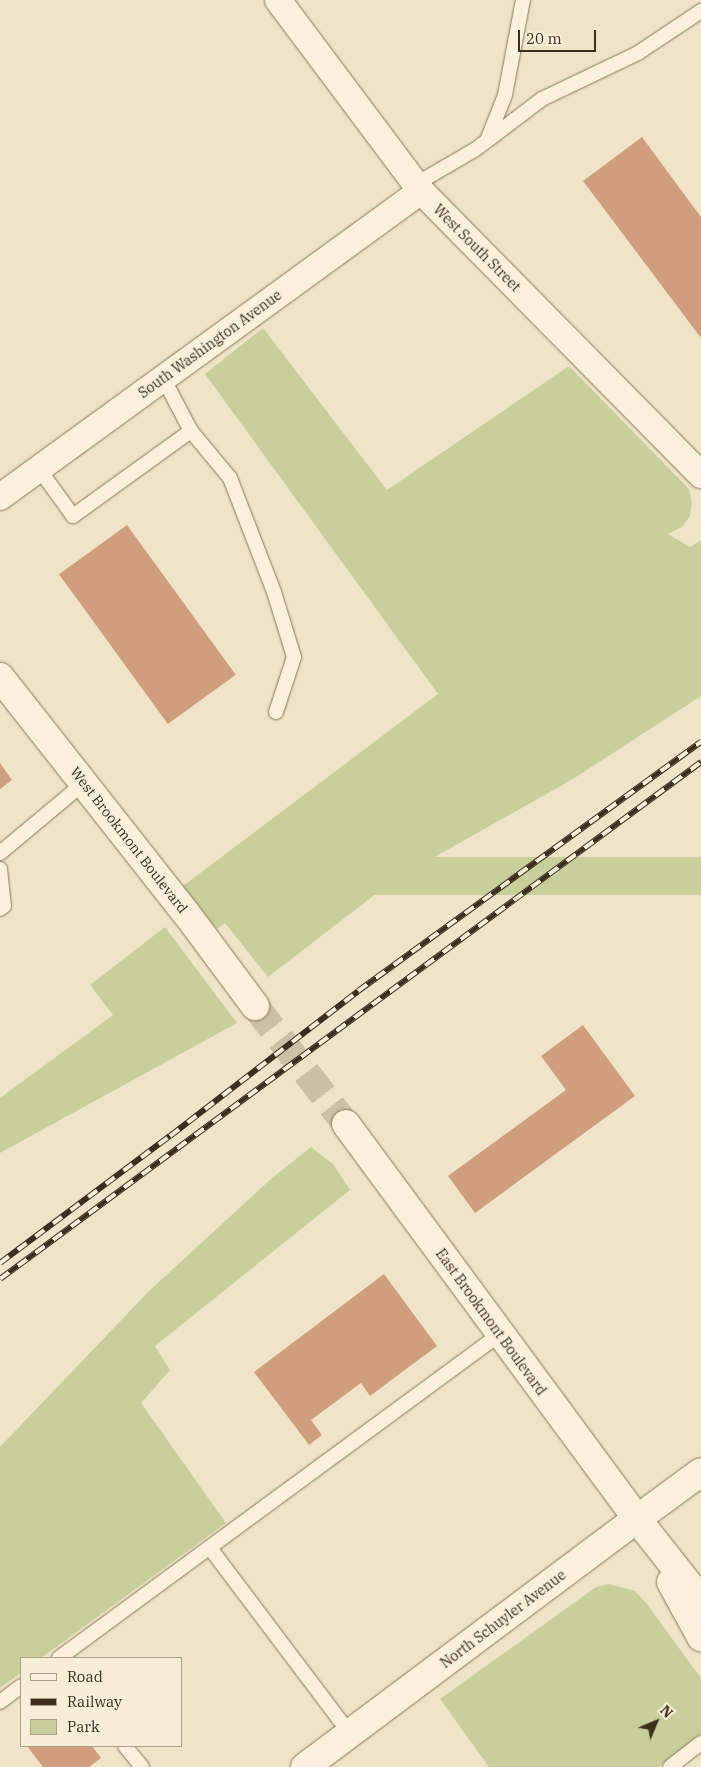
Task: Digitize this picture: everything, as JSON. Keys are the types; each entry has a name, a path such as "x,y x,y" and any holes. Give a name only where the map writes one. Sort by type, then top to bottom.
{"main road":[{"name":"West Brookmont Boulevard","path":"0,677 256,1006"},
{"name":"East Brookmont Boulevard","path":"346,1124 637,1519 701,1600"},
{"name":"North Schuyler Avenue","path":"305,1767 701,1472"},
{"name":"East Brookmont Boulevard","path":"637,1519 701,1637"}],"street":[{"name":"West South Street","path":"278,0 418,188 701,475"},
{"name":"South Washington Avenue","path":"0,497 164,378 418,188"}],"lane":[{"path":"488,138 504,95 524,0"},
{"path":"418,188 469,154 542,99 638,53 701,11"},
{"path":"164,378 191,431 230,478 274,592 294,657 276,712"},
{"path":"39,469 73,516 191,431"},
{"path":"0,853 84,783"},
{"path":"0,869 4,906 0,909"},
{"path":"62,1657 500,1334"},
{"path":"210,1548 350,1734"},
{"path":"0,1702 20,1687"},
{"path":"670,1767 701,1743"},
{"path":"126,1747 142,1767"}],"green space":[{"path":"263,328 387,490 569,366 689,489 692,502 690,516 682,527 668,534 690,547 701,540 701,696 573,779 394,880 268,977 225,923 217,929 183,886 438,694 205,374"},
{"path":"288,857 701,857 701,895 288,895"},
{"path":"165,927 237,1023 0,1153 0,1098 113,1015 90,985"},
{"path":"311,1147 333,1164 350,1190 155,1346 170,1370 141,1403 226,1523 42,1657 20,1657 20,1674 0,1688 0,1447 149,1291 272,1178"},
{"path":"609,1584 635,1591 646,1603 701,1678 701,1734 658,1767 489,1767 440,1699 596,1587"}],"building":[{"path":"642,137 701,217 701,338 583,181"},
{"path":"127,525 236,675 168,724 59,574"},
{"path":"0,763 12,780 0,789"},
{"path":"583,1025 635,1096 475,1213 448,1176 566,1090 541,1056"},
{"path":"384,1274 437,1346 370,1396 361,1383 311,1420 322,1435 309,1445 254,1372"},
{"path":"28,1747 93,1747 101,1758 89,1767 43,1767"}],"tunnel":[{"path":"255,1006 346,1124"}],"railway":[{"path":"0,1263 170,1136 358,991 701,742"},
{"path":"0,1279 701,762"}]}
